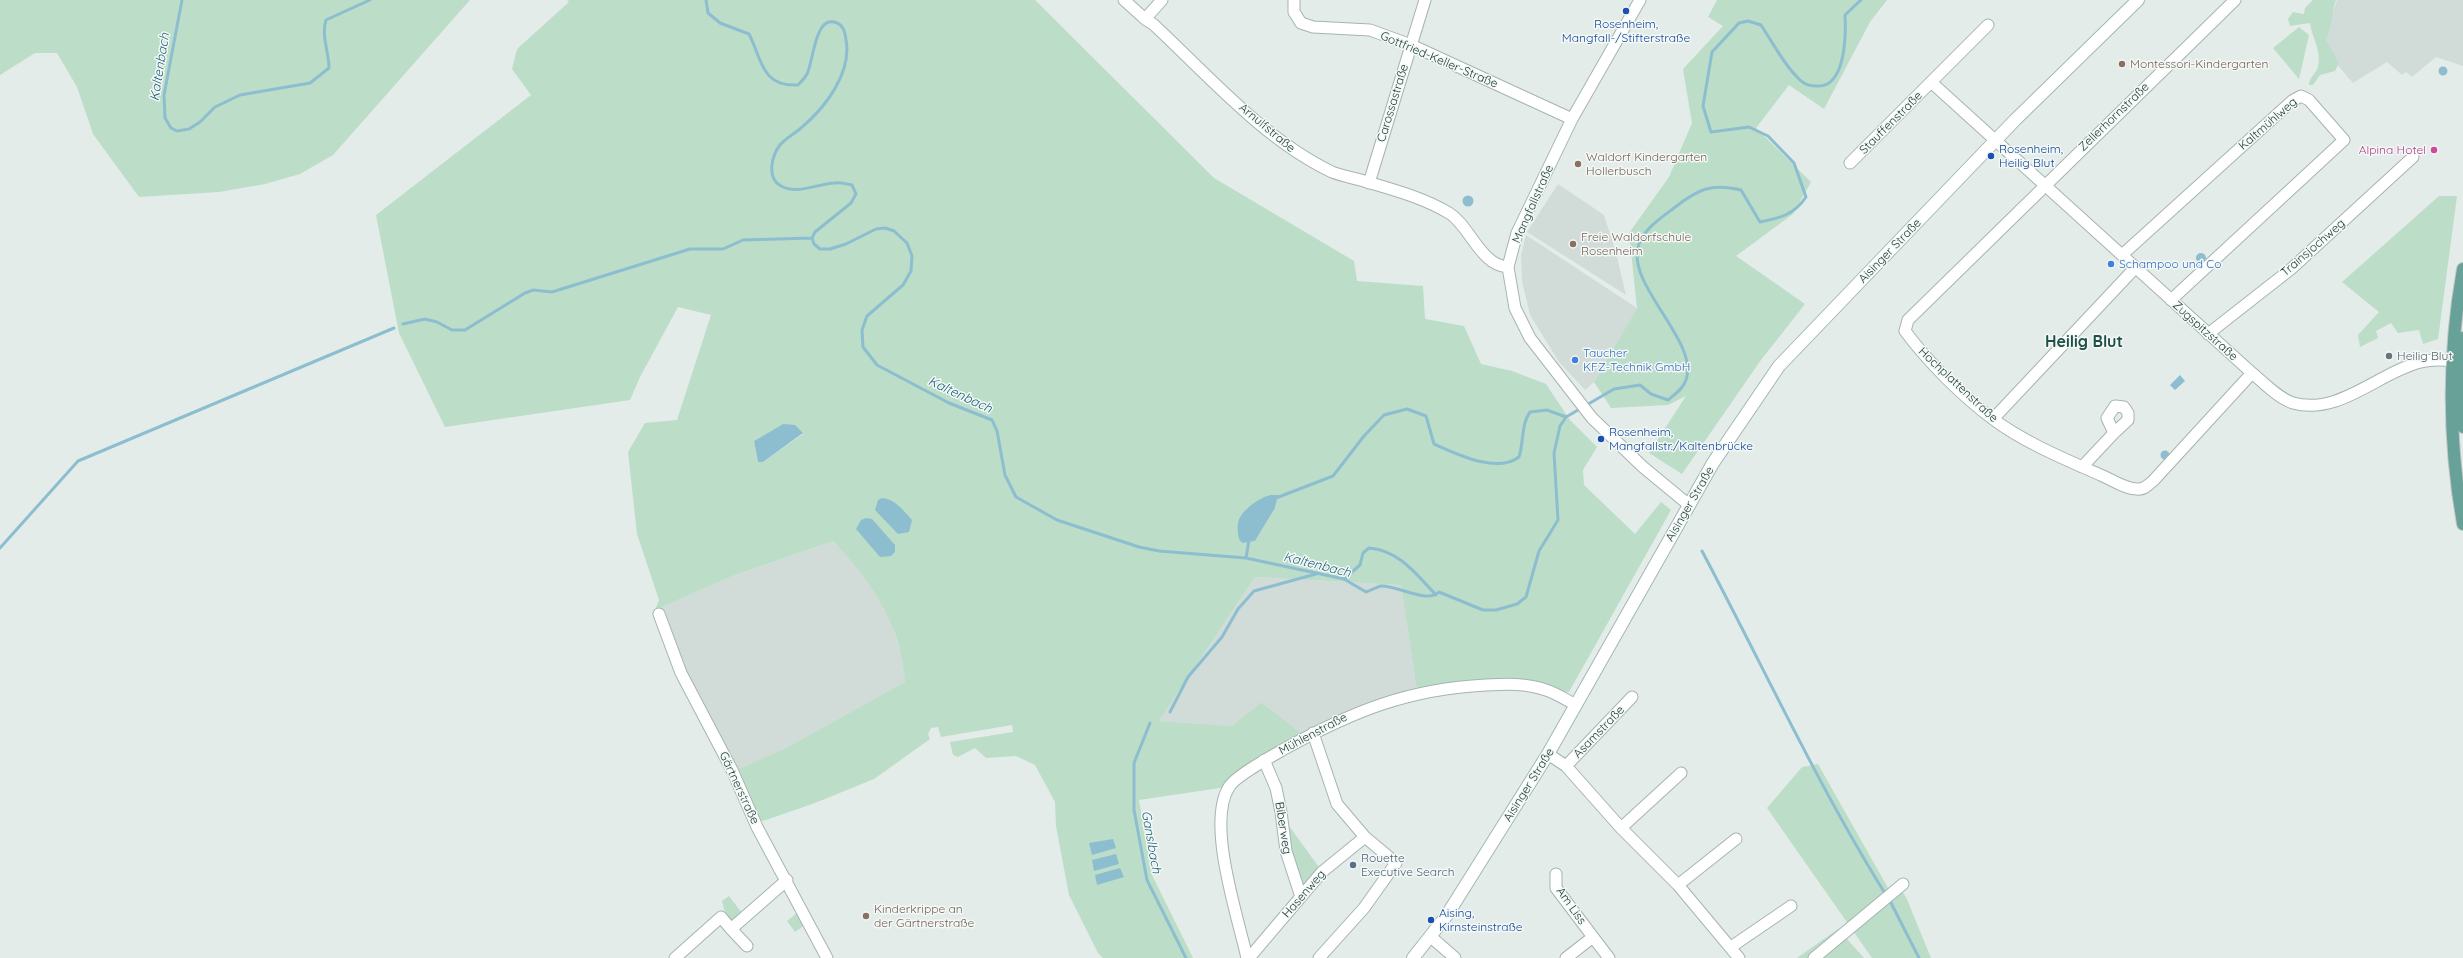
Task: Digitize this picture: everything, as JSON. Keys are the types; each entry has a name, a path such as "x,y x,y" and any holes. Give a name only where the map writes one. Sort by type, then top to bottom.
{"main road":[{"name":"Aisinger Straße","path":"1413,958 1431,937 1548,754 1712,463 1780,366 1995,141 2138,0"},
{"path":"2463,268 2456,310 2463,427"},
{"path":"2463,338 2459,362 2454,451 2463,524"}],"street":[{"name":"Arnulfstraße","path":"1124,0 1145,19 1153,24 1265,128 1291,149 1333,172 1415,196 1450,214 1481,251 1502,266 1508,267"},
{"path":"1145,19 1162,0"},
{"name":"Gottfried-Keller-Straße","path":"1294,0 1294,12 1301,23 1314,27 1370,30 1411,45 1572,119"},
{"name":"Carossastraße","path":"1369,183 1425,0"},
{"name":"Mangfallstraße","path":"1640,0 1572,119 1517,233 1508,267 1515,308 1530,338 1592,418 1643,467 1688,505"},
{"name":"Zellerhornstraße","path":"2044,185 2235,0"},
{"name":"Stauffenstraße","path":"1850,163 1988,25"},
{"name":"Stauffenstraße","path":"1932,82 1995,141"},
{"name":"Kaltmühlweg","path":"2122,254 2292,101 2301,96 2309,100 2344,140 2172,300"},
{"name":"Zugspitzstraße","path":"1995,141 2122,254 2208,334 2252,373 2285,399 2300,404 2319,405 2349,395 2402,368 2421,362 2459,362"},
{"name":"Trainsjochweg","path":"2208,334 2291,269 2413,157"},
{"name":"Hochplattenstraße","path":"2044,185 1908,320 1905,331 1923,356 1993,419 2019,435 2129,488 2144,488 2252,373"},
{"path":"1993,419 2136,267"},
{"path":"2082,466 2114,433"},
{"name":"Gärtnerstraße","path":"658,614 681,673 732,770 757,827 827,958"},
{"name":"Mühlenstraße","path":"1248,958 1220,836 1221,809 1229,786 1264,760 1313,733 1351,714 1405,695 1461,686 1520,684 1546,690 1576,705"},
{"name":"Asamstraße","path":"1566,766 1632,697"},
{"path":"1313,733 1337,804 1365,837 1396,863 1364,908 1319,958"},
{"name":"Asamstraße","path":"1548,754 1566,766 1621,828 1678,885 1739,958"},
{"name":"Biberweg","path":"1264,760 1276,788 1286,851 1301,897"},
{"path":"1621,828 1681,773"},
{"name":"Hasenweg","path":"1248,958 1322,872 1365,837"},
{"path":"1678,885 1736,839"},
{"name":"Am Liss","path":"1556,874 1556,888 1609,958"},
{"path":"731,929 786,880"},
{"path":"1814,958 1883,903 1903,884"},
{"path":"1731,947 1791,906"},
{"path":"675,958 721,917 747,946"},
{"path":"1431,937 1454,958"},
{"name":"Am Liss","path":"1566,958 1593,937"}],"shaded area":[{"path":"2337,0 2463,0 2463,66 2436,57 2412,77 2406,72 2402,75 2387,62 2353,83 2317,41 2332,15"},
{"path":"1558,184 1604,215 1616,253 1626,295 1527,232"},
{"path":"1526,235 1637,308 1594,382 1585,390 1559,362 1530,315 1522,281 1521,255"},
{"path":"833,541 858,567 888,612 904,662 905,682 788,747 730,773 669,654 655,610 735,575"},
{"path":"1255,577 1401,585 1418,697 1305,736 1261,702 1232,726 1159,721"}],"green space":[{"path":"0,0 470,0 333,155 300,174 265,184 219,192 139,197 93,134 77,87 57,53 35,53 0,75"},
{"path":"567,0 1035,0 1214,178 1354,261 1357,281 1423,286 1425,319 1464,326 1481,364 1512,371 1546,384 1570,420 1597,447 1583,470 1584,485 1635,534 1661,502 1671,510 1569,692 1506,689 1418,697 1401,585 1255,577 1159,721 1232,726 1261,702 1305,736 1220,788 1139,800 1152,875 1193,958 1103,958 1098,953 1069,895 1056,826 1055,802 1035,765 1016,756 986,758 975,748 958,757 953,755 950,742 1013,732 1012,725 941,737 938,727 931,728 928,734 930,739 874,779 815,803 763,821 759,819 739,780 739,769 788,747 905,682 903,661 891,623 882,605 860,572 833,541 735,575 655,610 659,600 637,534 628,452 645,423 677,420 711,315 678,307 640,377 630,400 445,427 399,333 376,215 531,95 512,69 517,49 569,2","holes":["783,424 803,434 763,462 758,462 754,441","1278,495 1275,508 1255,541 1243,543 1240,541 1238,523"]},
{"path":"1717,0 1887,0 1870,22 1824,109 1789,85 1756,128 1811,182 1793,214 1736,256 1805,304 1761,360 1682,474 1649,453 1686,396 1668,405 1611,408 1594,382 1637,308 1629,233 1669,177 1692,123 1683,69 1723,26 1708,17"},
{"path":"2313,0 2336,0 2326,40 2339,63 2335,71 2320,75 2313,85 2309,85 2319,60 2318,50 2310,23 2290,26 2288,19 2293,12 2304,14 2305,8"},
{"path":"2299,27 2309,35 2299,79 2273,48"},
{"path":"2439,196 2457,196 2438,339 2423,344 2419,330 2398,333 2391,323 2376,331 2378,338 2360,347 2358,335 2379,312 2342,282"},
{"path":"1818,764 1888,888 1896,884 1906,897 1931,958 1872,958 1767,808 1802,767"},
{"path":"1289,826 1321,870 1302,887 1290,846"},
{"path":"729,896 742,913 731,922 726,916 722,901"},
{"path":"798,912 806,924 795,932 787,921"},
{"path":"1838,929 1864,958 1797,958"}],"water":[{"path":"2441,67 2445,67 2447,71 2445,75 2441,75 2439,73 2439,69"},
{"path":"1468,195 1472,197 1474,201 1472,205 1468,207 1464,205 1462,201 1464,197"},
{"path":"2199,253 2203,253 2205,254 2205,262 2199,263 2196,260 2196,256"},
{"path":"2180,375 2185,381 2175,390 2170,385"},
{"path":"783,424 795,425 803,433 763,462 758,462 754,441"},
{"path":"2163,451 2167,451 2169,455 2167,459 2163,459 2161,457 2161,453"},
{"path":"1271,495 1278,495 1275,508 1255,541 1243,543 1240,541 1238,532 1238,525 1242,514 1251,505"},
{"path":"882,498 895,503 912,520 909,532 898,534 875,510 878,500"},
{"path":"866,518 872,519 895,545 895,552 891,556 880,557 856,529 861,520"},
{"path":"1113,839 1116,848 1092,855 1089,843"},
{"path":"1116,854 1119,864 1094,871 1092,860"},
{"path":"1120,868 1124,877 1097,885 1095,875"}],"waterway":[{"name":"Kaltenbach","path":"182,0 164,95 165,118 171,128 177,131 189,129 200,122 215,107 240,95 310,83 329,68 324,32 326,20 370,0"},
{"name":"Kaltenbach","path":"706,0 708,13 720,23 749,34 764,70 777,81 786,84 798,85 803,80 809,68 816,42 823,26 828,22 834,22 840,24 843,28 846,37 847,52 841,77 835,89 819,110 810,120 785,140 777,149 772,166 773,178 781,186 794,189 836,183 852,185 856,194 851,203 815,232 812,238 814,244 820,249 830,249 846,244 876,229 885,228 894,231 907,243 912,256 911,271 903,285 867,316 862,330 863,347 877,365 949,403 992,420 997,431 1005,475 1016,497 1057,520 1139,547 1159,551 1246,558 1344,579 1366,592 1381,586 1388,586 1427,596 1434,595 1439,592 1483,610 1496,610 1517,604 1526,597 1539,551 1558,520 1554,453 1560,426 1566,417 1614,389 1640,385 1651,394 1668,400 1685,383 1687,365 1682,348 1642,277 1637,260 1639,244 1645,233 1659,219 1683,201 1705,189 1721,187 1741,190 1760,222 1786,215 1797,208 1806,197 1794,163 1768,136 1749,127 1711,132 1703,106 1712,52 1739,23 1748,21 1761,25 1784,61 1802,82 1812,86 1826,85 1833,79 1839,70 1842,59 1845,35 1845,15 1861,0"},
{"path":"403,324 425,319 437,322 452,330 465,330 525,293 533,290 552,292 690,249 723,249 743,240 812,238"},
{"path":"0,548 78,461 394,328"},
{"path":"1276,498 1333,476 1364,436 1384,415 1407,409 1426,416 1434,444 1477,461 1500,464 1510,462 1519,457 1525,422 1530,412 1547,410 1566,417"},
{"path":"1246,558 1249,540"},
{"path":"1344,579 1360,565 1363,553 1369,548 1389,553 1398,558 1407,565 1436,595"},
{"path":"1702,551 1814,768 1886,895"},
{"name":"Ganslbach","path":"1170,712 1188,677 1222,637 1238,609 1254,591 1316,574"},
{"name":"Ganslbach","path":"1150,723 1134,763 1134,810 1147,880 1186,958"},
{"path":"1889,899 1919,958"}],"place":[{"name":"Rosenheim, Mangfall-/Stifterstraße","path":"1626,11"},
{"name":"Montessori-Kindergarten","path":"2122,64"},
{"name":"Alpina Hotel","path":"2434,150"},
{"name":"Rosenheim, Heilig Blut","path":"1991,156"},
{"name":"Waldorf Kindergarten Hollerbusch","path":"1578,164"},
{"name":"Freie Waldorfschule Rosenheim","path":"1573,244"},
{"name":"Schampoo und Co","path":"2111,264"},
{"name":"Heilig Blut","path":"2389,356"},
{"name":"Taucher KFZ-Technik GmbH","path":"1575,360"},
{"name":"Rosenheim, Mangfallstr./Kaltenbrücke","path":"1601,439"},
{"name":"Rouette Executive Search","path":"1353,865"},
{"name":"Kinderkrippe an der Gärtnerstraße","path":"866,916"},
{"name":"Aising, Kirnsteinstraße","path":"1431,920"}],"district":[{"name":"Heilig Blut","path":"2084,342"}]}
